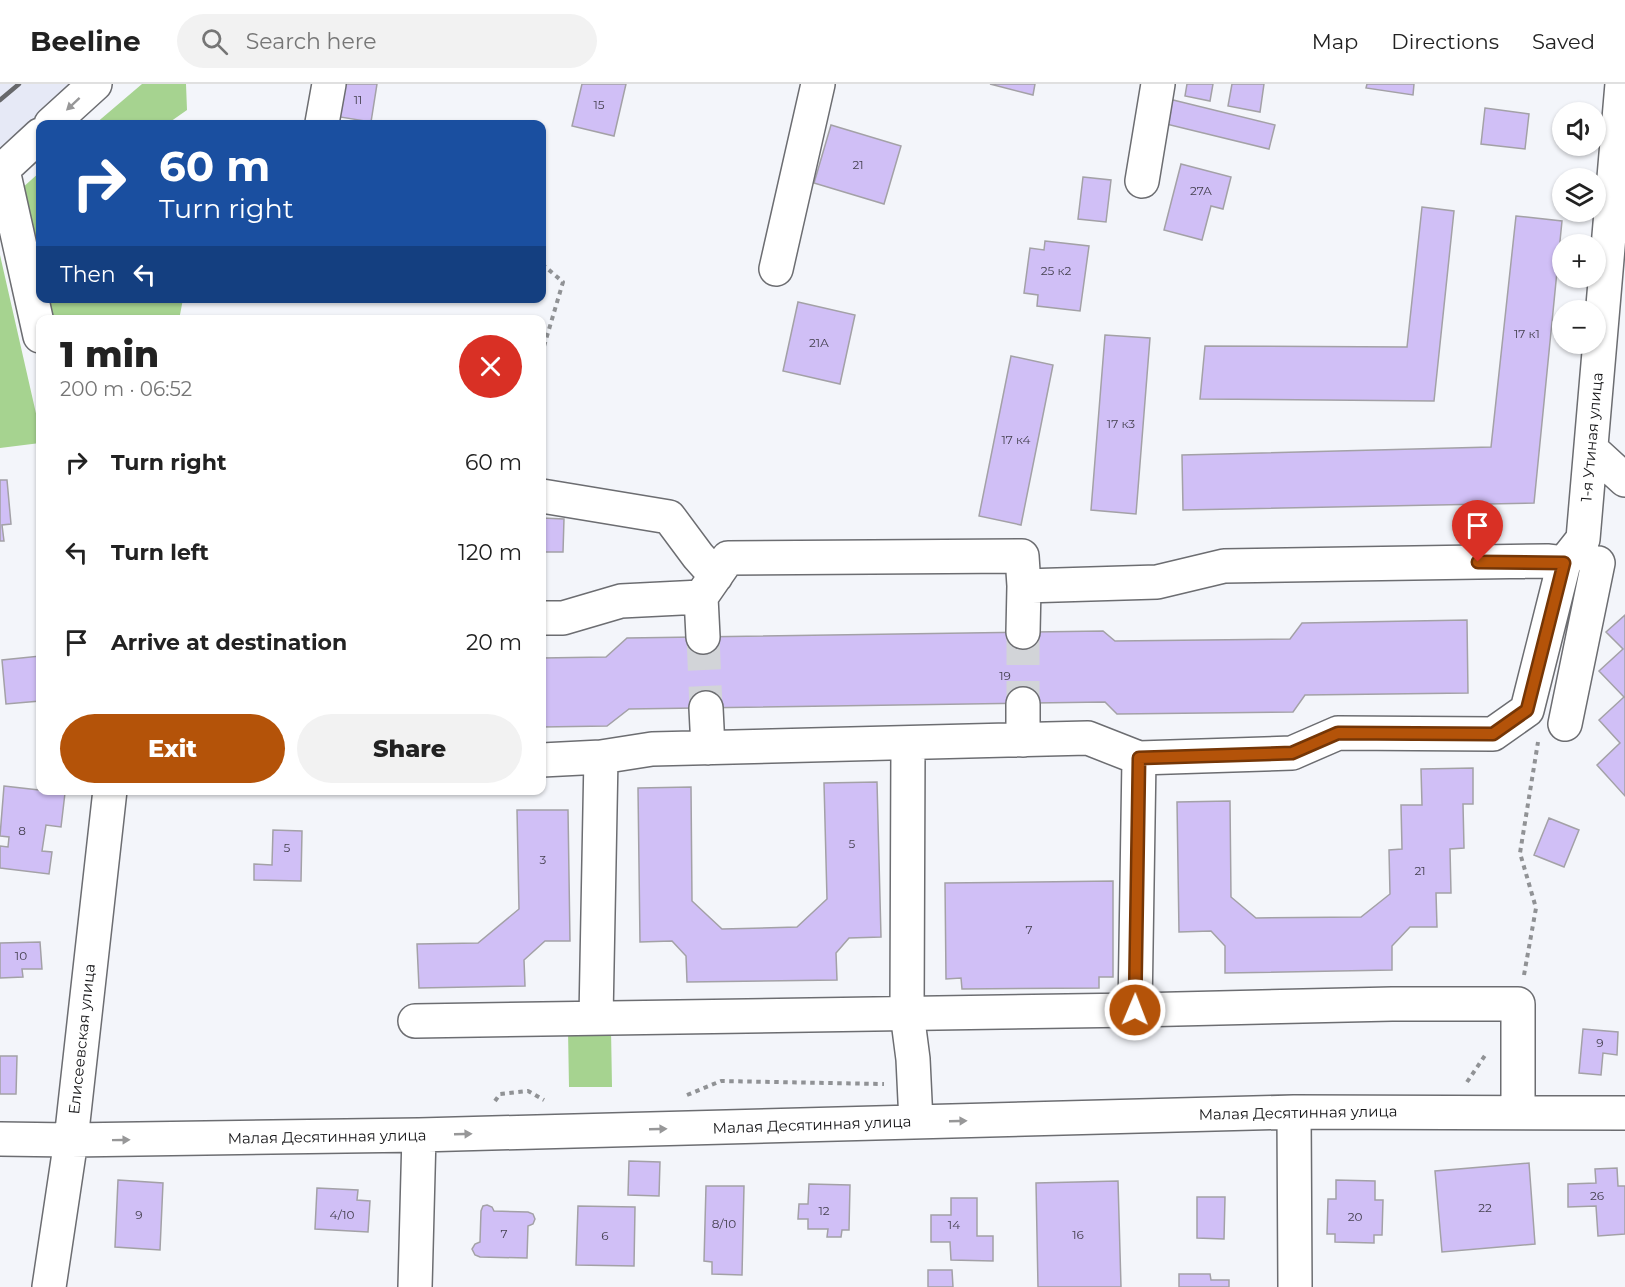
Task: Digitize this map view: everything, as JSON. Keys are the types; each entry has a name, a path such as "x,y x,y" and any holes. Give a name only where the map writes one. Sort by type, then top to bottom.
{"street":[{"path":"55,120 95,84"},
{"path":"323,120 329,84"},
{"path":"776,269 818,84"},
{"path":"1142,181 1158,84"},
{"name":"1-я Утиная улица","path":"1593,557 1591,448 1622,84"},
{"path":"36,139 1,171 36,319"},
{"path":"1591,448 1625,480"},
{"path":"546,497 669,517 698,556 709,586 703,637"},
{"path":"546,618 564,618 621,601 709,586 728,558 1022,556 1023,632"},
{"path":"1024,586 1157,582 1224,566 1593,557"},
{"path":"1552,728 1593,557"},
{"path":"546,760 601,757 652,749 1088,738 1139,758 1292,753 1338,733 1493,734 1527,710 1593,557"},
{"path":"1023,704 1023,740"},
{"path":"706,708 708,748"},
{"path":"908,744 907,1013 913,1059 916,1122"},
{"path":"596,1018 601,757"},
{"path":"1135,1010 1139,758"},
{"name":"Елисеевская улица","path":"49,1287 71,1140 109,795"},
{"path":"415,1022 1380,1004 1518,1004 1518,1113"},
{"path":"1294,1112 1295,1287"},
{"name":"Малая Десятинная улица","path":"0,1139 419,1136 1294,1112 1625,1113"},
{"path":"415,1287 419,1136"}],"path":[{"path":"546,267 563,282 546,339"},
{"path":"1518,1004 1536,908 1520,852 1552,728"},
{"path":"1466,1083 1486,1054"}],"shaded area":[{"path":"0,84 87,84 47,120 36,120 36,130 0,162"}],"green space":[{"path":"142,84 186,84 187,110 173,120 100,120"},
{"path":"36,176 36,256 21,189"},
{"path":"0,255 36,413 36,444 0,448"},
{"path":"47,303 182,303 180,315 50,315"},
{"path":"611,1029 612,1087 569,1087 568,1030"}],"building":[{"path":"345,84 377,84 371,120 340,117"},
{"path":"582,84 626,84 614,136 572,126"},
{"path":"990,84 1035,84 1033,95"},
{"path":"1187,84 1213,84 1210,101 1185,96"},
{"path":"1232,84 1264,84 1260,112 1228,106"},
{"path":"1367,84 1414,84 1413,95 1366,88"},
{"path":"1165,98 1275,125 1269,149 1158,122"},
{"path":"1485,108 1529,114 1525,149 1481,144"},
{"path":"831,125 901,146 884,204 814,183"},
{"path":"1181,164 1231,177 1223,209 1211,206 1202,240 1164,230"},
{"path":"1083,177 1111,180 1106,222 1078,219"},
{"path":"1422,207 1454,211 1434,401 1200,399 1205,346 1407,347"},
{"path":"1516,216 1562,222 1561,234 1552,234 1552,288 1555,288 1554,300 1552,300 1552,322 1534,503 1183,510 1182,455 1491,447"},
{"path":"1045,241 1089,246 1080,311 1037,306 1038,295 1024,293 1030,248 1044,250"},
{"path":"798,302 855,315 840,384 783,371"},
{"path":"1105,335 1150,338 1136,514 1091,510"},
{"path":"1011,356 1053,365 1021,525 979,516"},
{"path":"0,480 7,480 11,524 2,525 4,541 0,541"},
{"path":"546,518 564,519 563,552 546,552"},
{"path":"1625,615 1625,796 1597,765 1620,743 1599,720 1624,697 1599,671 1623,649 1606,632"},
{"path":"1467,620 1468,693 1305,695 1293,712 1117,714 1105,702 629,709 607,726 546,727 546,658 606,657 627,638 1103,631 1115,641 1290,639 1302,623"},
{"path":"36,656 36,701 6,704 2,660"},
{"path":"1473,768 1473,804 1463,804 1464,848 1450,849 1451,893 1436,893 1437,927 1410,927 1392,946 1392,970 1225,973 1225,946 1211,931 1179,932 1177,802 1230,801 1231,897 1256,918 1361,917 1390,894 1389,850 1402,849 1401,805 1422,805 1421,769"},
{"path":"877,782 881,937 849,938 836,953 837,980 687,982 686,956 672,941 640,942 638,788 691,787 692,901 722,929 797,927 827,899 824,783"},
{"path":"4,786 36,790 36,795 65,795 61,827 46,825 42,851 52,852 49,874 0,868 0,846 8,847 9,837 0,836"},
{"path":"517,810 568,810 570,941 545,941 524,960 525,986 419,988 417,944 478,943 519,909"},
{"path":"1549,818 1579,830 1564,867 1534,855"},
{"path":"273,830 302,831 301,881 254,880 254,864 272,865"},
{"path":"1113,881 1113,977 1099,977 1099,988 962,989 961,978 946,979 945,883"},
{"path":"40,942 42,969 22,969 23,977 0,978 0,943"},
{"path":"1583,1029 1618,1032 1617,1055 1603,1053 1601,1075 1579,1073"},
{"path":"0,1056 17,1056 16,1094 0,1094"},
{"path":"629,1161 660,1162 659,1196 628,1195"},
{"path":"1529,1163 1535,1244 1442,1252 1435,1171"},
{"path":"1617,1168 1618,1186 1625,1186 1625,1234 1598,1236 1596,1206 1568,1207 1568,1184 1596,1183 1595,1169"},
{"path":"118,1180 163,1183 160,1250 115,1247"},
{"path":"1336,1180 1375,1181 1375,1200 1383,1200 1382,1235 1374,1235 1374,1243 1335,1242 1335,1234 1327,1234 1328,1199 1336,1199"},
{"path":"1118,1181 1121,1287 1038,1287 1036,1183"},
{"path":"809,1184 850,1185 849,1230 842,1230 841,1237 827,1237 828,1229 808,1229 808,1219 798,1219 799,1204 808,1204"},
{"path":"706,1186 744,1186 742,1275 712,1274 712,1262 704,1261"},
{"path":"317,1188 358,1190 357,1200 370,1201 368,1232 315,1229"},
{"path":"1197,1197 1225,1197 1224,1239 1197,1238"},
{"path":"951,1198 977,1198 977,1236 993,1236 993,1261 951,1260 950,1242 931,1242 931,1215 951,1215"},
{"path":"487,1205 494,1211 533,1214 535,1219 533,1224 528,1226 527,1258 475,1255 472,1249 480,1242 481,1211 483,1206"},
{"path":"578,1206 635,1207 634,1266 576,1265"},
{"path":"928,1270 952,1270 953,1287 928,1287"},
{"path":"1179,1274 1210,1274 1211,1280 1229,1280 1229,1287 1179,1287"}],"tunnel":[{"path":"1023,632 1023,704"},
{"path":"703,637 706,708"}],"railway":[{"path":"0,100 19,84"}],"route":[{"path":"1135,1010 1139,758 1292,753 1338,733 1493,734 1527,710 1564,563 1547,561 1478,562"}]}
